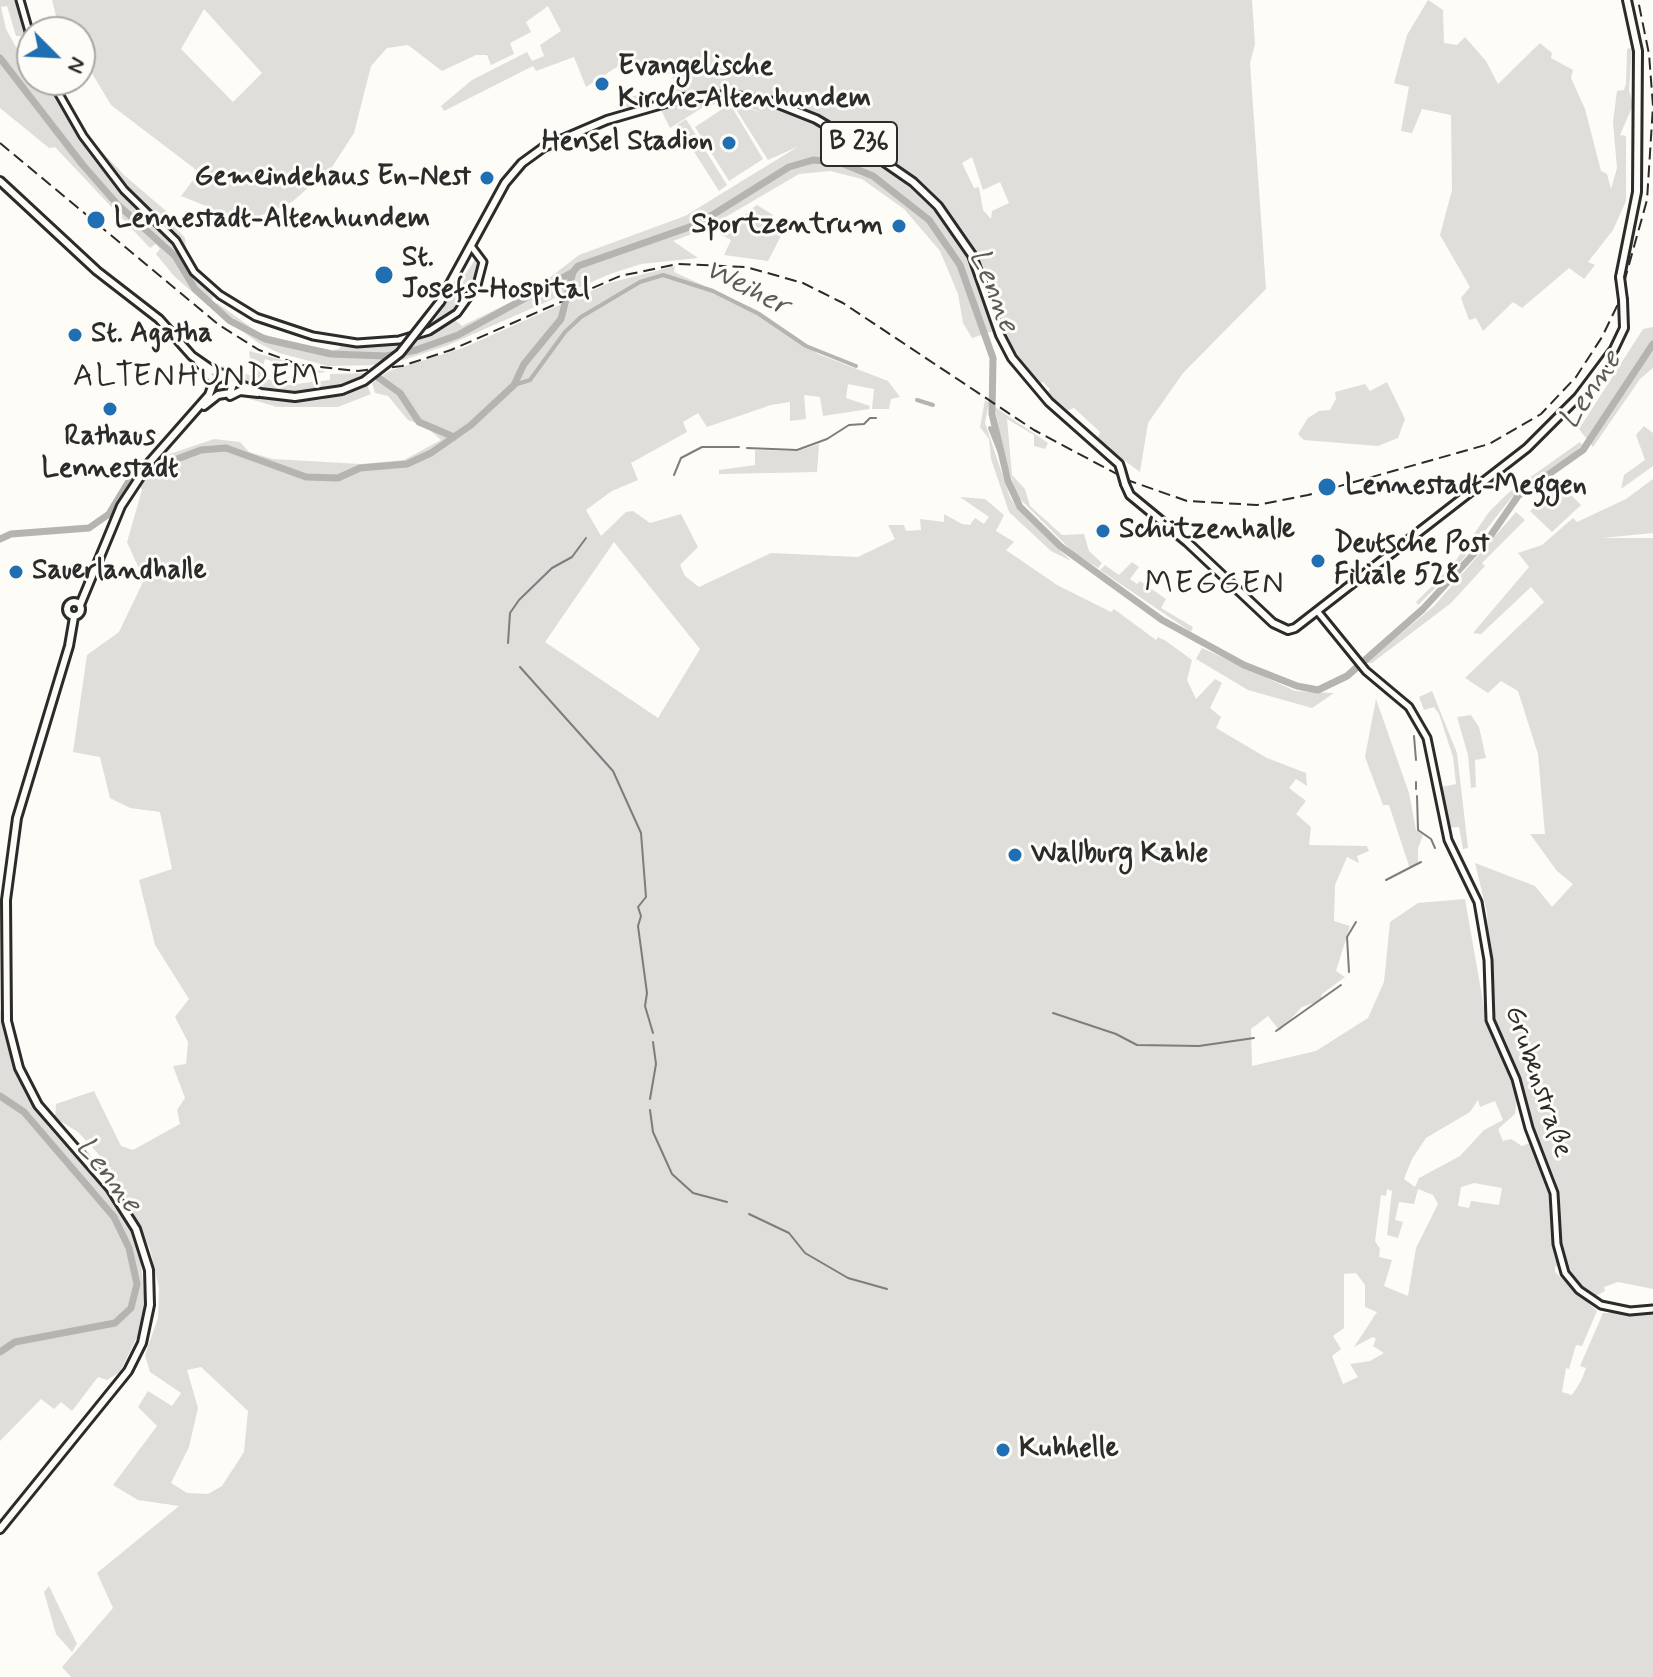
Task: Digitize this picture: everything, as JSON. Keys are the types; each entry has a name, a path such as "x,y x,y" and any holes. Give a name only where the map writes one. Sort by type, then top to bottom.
{"main road":[{"name":"B 236","path":"218,395 225,398 238,391 306,397 342,390 364,381 391,362 409,344 440,302 505,183 525,159 568,135 664,102 714,95 745,96 797,110 832,128 903,174 938,206 968,247 1000,335 1030,382 1119,464 1130,495 1187,542 1273,623 1292,629 1511,463 1578,397 1623,332 1620,277 1636,204 1638,51 1627,0"},
{"path":"60,96 105,165 146,213 176,241 194,272 220,295 256,317 313,336 357,343 386,342 429,331 457,313 477,285 483,262 471,246"},
{"path":"0,181 97,271 159,319 214,381 218,395"},
{"path":"192,415 218,395 230,393 233,384 228,375 215,372 195,359"},
{"path":"74,617 80,614 80,605 111,527 130,492 209,395 214,381 221,377 233,384"},
{"name":"B 236","path":"233,384 261,393"},
{"path":"74,617 68,613 68,605 75,602 80,605"},
{"name":"Grubenstraße","path":"1318,612 1365,670 1409,707 1427,738 1448,840 1478,902 1488,960 1488,1009 1494,1034 1516,1079 1529,1128 1554,1193 1557,1244 1565,1273 1579,1290 1601,1305 1630,1311 1653,1309"},
{"path":"0,1529 128,1371 142,1343 149,1316 149,1270 133,1222 110,1188 46,1116 28,1087 14,1054 4,992 11,853 24,791 69,646 74,617"}],"shaded area":[{"path":"0,0 15,0 19,16 16,16 16,36 7,6 1,7 6,29 16,47 16,96 58,96 78,133 122,190 173,241 187,269 213,297 208,306 174,276 156,254 160,249 156,244 150,248 55,147 49,148 0,108"},
{"path":"52,0 1252,0 1255,44 1250,63 1266,289 1183,373 1148,423 1140,472 1097,440 1100,432 1074,408 1066,411 1047,393 1050,389 1043,382 1036,385 1015,355 1003,328 972,338 963,323 958,294 940,251 904,209 862,179 830,171 799,174 705,229 673,241 698,258 641,264 610,274 446,346 400,361 422,335 455,320 462,326 531,292 579,255 685,216 799,146 768,160 732,103 765,114 731,101 705,106 670,128 657,102 629,111 621,98 678,89 671,74 644,70 626,61 586,87 574,57 536,71 533,66 444,111 441,106 472,80 527,52 532,61 544,56 540,45 561,31 548,6 526,22 531,32 510,43 514,54 491,65 487,55 476,55 442,71 408,45 387,48 371,66 354,133 332,167 292,202 246,222 181,196 199,172 111,105 96,80 96,16 56,16","holes":["204,9 262,73 233,102 181,49","972,157 983,190 1000,182 1009,203 992,211 991,219 983,210 979,187 974,188 962,163"]},
{"path":"1428,0 1443,10 1444,43 1457,45 1465,37 1486,61 1498,84 1540,43 1552,53 1551,58 1573,70 1571,78 1585,109 1601,171 1607,174 1611,189 1617,168 1613,122 1617,91 1624,90 1627,49 1632,48 1629,90 1633,105 1620,135 1626,136 1626,201 1613,230 1588,262 1595,265 1584,279 1569,268 1522,308 1513,302 1483,331 1476,318 1469,320 1461,298 1470,287 1440,235 1452,190 1451,115 1422,109 1412,133 1401,131 1409,87 1394,83 1407,35"},
{"name":"Hensel Stadion","path":"730,104 763,159 729,181 695,127"},
{"path":"686,119 727,185 719,191 677,125"},
{"path":"87,136 125,176 178,221 175,227 185,238 186,250 124,183"},
{"path":"757,205 773,215 767,229 781,236 768,261 724,255 731,240 720,234"},
{"path":"476,258 479,273 467,298 447,318 433,323"},
{"path":"675,266 674,272 757,310 818,354 888,381 900,397 891,399 889,409 872,409 874,389 848,384 846,398 870,406 869,409 823,416 820,397 804,395 806,419 790,421 790,402 771,405 707,427 698,413 683,422 687,432 631,463 638,480 612,491 586,510 601,536 626,512 633,511 650,523 681,514 698,547 680,565 685,576 699,587 771,553 858,557 895,539 888,525 904,525 906,531 921,530 920,519 944,522 944,514 962,524 970,525 975,518 984,524 989,517 960,497 985,499 1004,515 996,531 1014,542 1006,550 1057,585 1111,612 1114,609 1156,640 1158,637 1166,641 1192,660 1187,680 1196,699 1215,679 1222,683 1210,708 1221,717 1216,728 1267,758 1306,773 1307,786 1296,779 1289,788 1306,801 1296,814 1311,827 1309,845 1367,846 1369,851 1357,856 1359,863 1347,857 1335,885 1334,921 1350,926 1336,971 1345,977 1322,994 1320,1001 1302,1007 1280,1031 1268,1016 1251,1029 1252,1066 1316,1051 1368,1018 1384,982 1390,922 1418,903 1465,899 1486,1019 1517,1097 1515,1114 1498,1129 1503,1141 1511,1139 1522,1146 1530,1143 1552,1201 1554,1253 1559,1267 1555,1266 1555,1272 1597,1311 1582,1346 1576,1345 1569,1369 1566,1368 1562,1392 1572,1395 1581,1381 1586,1368 1580,1366 1603,1313 1653,1313 1653,1677 71,1677 62,1667 113,1608 97,1573 179,1506 138,1500 113,1485 157,1426 138,1407 148,1391 172,1406 181,1393 150,1372 145,1355 158,1318 159,1288 150,1249 125,1195 101,1157 78,1132 55,1118 56,1104 94,1091 121,1146 133,1150 180,1124 177,1110 185,1098 173,1066 186,1064 188,1042 175,1017 189,999 155,945 139,880 172,869 160,812 130,808 110,798 100,757 73,752 87,655 119,632 144,580 127,542 142,490 139,484 161,457 214,439 240,442 249,452 273,459 361,464 404,460 441,440 426,427 408,420 388,396 375,393 372,383 389,371 463,348 609,283","holes":["614,542 700,649 658,718 545,642","1478,1100 1480,1107 1495,1101 1503,1120 1484,1130 1460,1156 1419,1178 1415,1187 1404,1179 1412,1159 1426,1138 1470,1112","1474,1183 1502,1188 1499,1205 1471,1201 1469,1208 1458,1206 1461,1187","1387,1189 1392,1191 1387,1235 1398,1238 1403,1222 1395,1220 1399,1202 1414,1204 1418,1189 1433,1195 1438,1204 1416,1248 1408,1296 1384,1286 1392,1260 1379,1257 1380,1249 1375,1241 1381,1195 1386,1196","1356,1273 1365,1285 1365,1307 1377,1312 1354,1347 1373,1337 1376,1339 1373,1346 1384,1353 1370,1361 1350,1364 1358,1377 1343,1384 1332,1356 1341,1349 1333,1336 1344,1328 1344,1274","201,1367 248,1411 244,1452 222,1486 208,1494 187,1493 171,1483 189,1447 198,1408 187,1370"]},
{"path":"217,303 259,333 295,343 332,350 339,349 341,345 404,342 379,365 328,366 279,353 260,344 211,309"},
{"path":"1653,327 1653,368 1640,379 1593,447 1579,429 1643,329"},
{"path":"249,351 326,372 313,374 265,359 260,377 287,385 330,380 330,374 368,373 337,386 299,392 239,383 230,374 218,371 222,366 252,376"},
{"path":"1387,382 1405,419 1398,438 1378,446 1304,440 1298,434 1308,418 1319,411 1330,410 1336,399 1335,392 1365,384 1370,391"},
{"path":"367,385 371,394 338,407 277,407 240,396 230,400 241,393 278,401 321,400"},
{"path":"985,400 989,403 985,423 1010,497 1018,510 1071,561 1051,551 1009,512 991,459 989,439 980,427"},
{"path":"995,407 1048,443 1045,449 1034,446 1034,435 1007,419 1012,475 1025,489 1030,506 1062,535 1084,534 1089,551 1102,563 1098,568 1074,553 1018,497 1004,456"},
{"path":"1644,426 1653,433 1653,466 1621,489 1624,475 1645,460 1636,435"},
{"path":"1580,442 1582,445 1574,453 1512,497 1455,569 1418,605 1416,602 1452,566 1489,512 1508,493"},
{"path":"819,444 817,472 719,474 719,470 755,465 755,450 798,451"},
{"path":"1653,479 1653,533 1602,538 1653,538 1653,1289 1618,1282 1604,1287 1605,1291 1594,1297 1569,1273 1560,1239 1560,1198 1555,1179 1526,1106 1520,1081 1493,1020 1487,913 1475,863 1535,886 1552,907 1573,884 1557,871 1530,834 1545,834 1538,754 1518,691 1501,681 1488,693 1465,678 1544,602 1531,587 1481,634 1473,633 1529,567 1518,553 1542,545 1573,518 1577,522 1626,499"},
{"path":"1559,483 1581,505 1552,532 1530,511"},
{"path":"1516,512 1525,520 1482,563 1485,566 1451,603 1372,663 1366,663 1434,606"},
{"path":"1132,562 1139,567 1130,579 1137,584 1140,581 1166,599 1161,608 1193,627 1191,632 1100,570 1105,565 1119,575"},
{"path":"1202,648 1295,691 1334,693 1312,708 1248,690 1196,659"},
{"path":"1432,691 1457,753 1468,848 1463,849 1459,827 1447,828 1441,787 1456,784 1453,757 1439,714 1434,707 1424,710 1419,697"},
{"path":"1376,699 1409,793 1416,830 1423,835 1418,848 1418,863 1410,869 1389,805 1383,805 1365,757"},
{"path":"1471,715 1479,727 1486,758 1475,760 1476,787 1471,788 1468,755 1457,717"},
{"path":"0,1009 14,1064 26,1094 48,1126 120,1208 132,1231 140,1252 145,1304 139,1333 120,1372 107,1380 98,1377 72,1411 61,1402 54,1409 41,1399 0,1441"},
{"path":"49,1586 77,1644 72,1652 56,1634 44,1592"}],"waterway":[{"path":"0,58 117,204 175,256 195,289 230,321 265,339 331,354 386,356 416,350 458,335 573,272"},
{"name":"Lenne","path":"0,539 11,534 89,528 109,514 132,476 201,450 226,448 306,477 338,478 360,468 407,464 431,453 471,425 514,385 524,364 561,319 573,272 578,266 698,224 789,167 813,160 839,162 873,176 929,220 960,265 993,358 992,414 1008,481 1020,507 1060,546 1162,620 1244,665 1297,686 1318,690 1347,676 1423,609 1491,535 1518,496 1583,450 1653,344"},
{"name":"Weiher","path":"514,385 530,380 565,332 581,317 640,282 663,275 713,291 759,314 806,346 856,366"},
{"path":"379,378 400,393 419,422 454,437"},
{"name":"Weiher","path":"917,400 933,405"},
{"path":"747,448 797,450 827,439 849,425 864,424 870,418 876,418"},
{"name":"Weiher","path":"990,428 1000,453"},
{"path":"674,475 681,458 702,447 739,447"},
{"path":"508,643 510,613 519,600 552,568 572,557 586,538"},
{"path":"520,667 613,771 641,833 646,897 638,907 641,916 638,926 647,993 645,1006 653,1033"},
{"path":"1414,736 1416,760"},
{"path":"1416,782 1416,789"},
{"path":"1417,796 1418,830 1431,839 1435,848"},
{"path":"1386,880 1421,862"},
{"path":"1349,972 1347,937 1356,922"},
{"path":"1276,1031 1341,985"},
{"path":"1053,1013 1116,1034 1137,1045 1199,1046 1254,1038"},
{"path":"650,1099 656,1064 653,1042"},
{"name":"Lenne","path":"0,1096 24,1112 114,1217 129,1248 137,1284 131,1308 115,1323 15,1342 0,1352"},
{"path":"650,1110 653,1132 672,1174 693,1193 727,1202"},
{"path":"749,1214 789,1233 805,1253 848,1278 887,1289"}],"railway":[{"path":"0,143 219,325 259,350 300,365 358,371 402,366 451,350 620,276 678,264 746,267 803,283 843,303 1034,430 1130,481 1187,501 1257,505 1308,495 1489,444 1541,414 1576,377 1602,337 1618,304 1647,200 1653,106 1649,54 1638,0"}],"place":[{"name":"Evangelische Kirche Altenhundem","path":"602,84"},
{"name":"Hensel Stadion","path":"729,143"},
{"name":"Gemeindehaus En-Nest","path":"487,178"},
{"name":"Lennestadt-Altenhundem","path":"96,220"},
{"name":"Sportzentrum","path":"899,226"},
{"name":"St. Josefs-Hospital","path":"384,275"},
{"name":"St. Agatha","path":"75,335"},
{"name":"Rathaus Lennestadt","path":"110,409"},
{"name":"Lennestadt-Meggen","path":"1327,487"},
{"name":"Schützenhalle","path":"1103,531"},
{"name":"Deutsche Post Filiale 528","path":"1318,561"},
{"name":"Sauerlandhalle","path":"16,572"},
{"name":"Wallburg Kahle","path":"1015,855"},
{"name":"Kuhhelle","path":"1003,1450"}],"district":[{"name":"ALTENHUNDEM","path":"197,378"},
{"name":"MEGGEN","path":"1215,585"}]}
